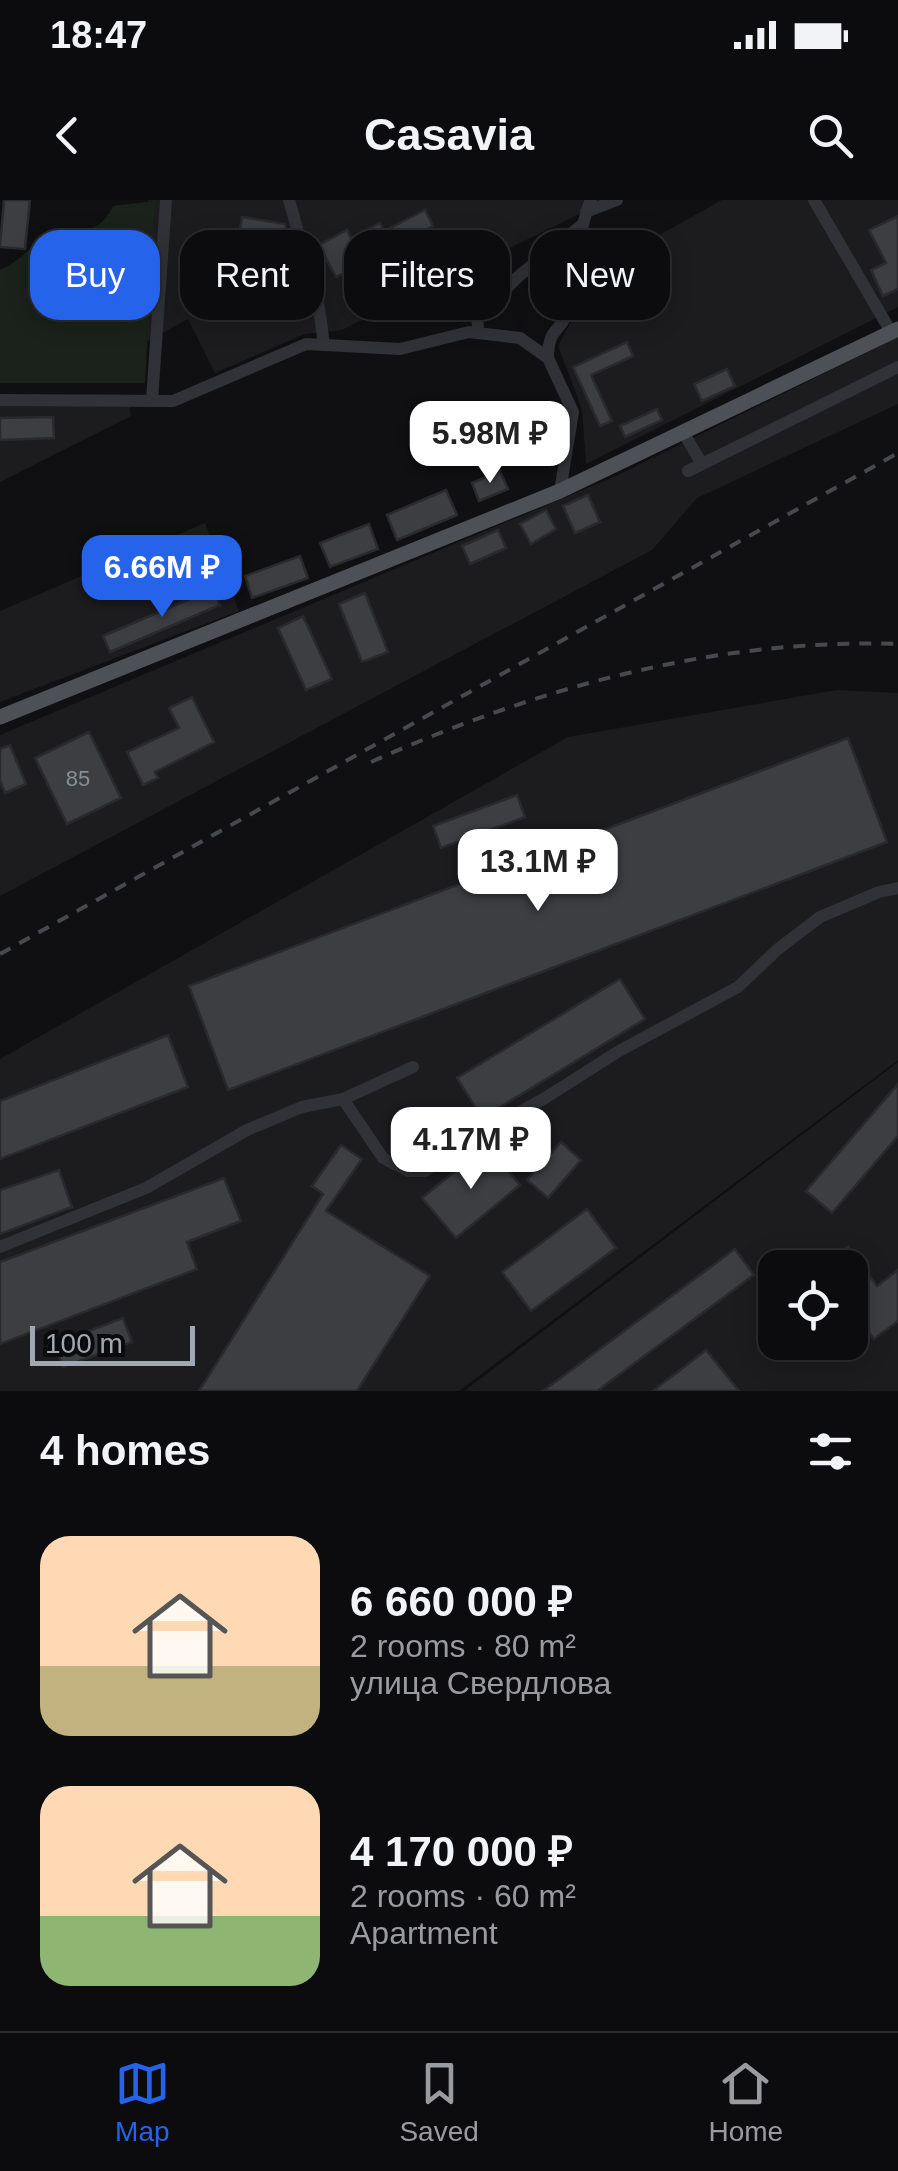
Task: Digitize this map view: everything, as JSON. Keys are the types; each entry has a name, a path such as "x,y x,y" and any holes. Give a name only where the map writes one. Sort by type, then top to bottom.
{"main road":[{"path":"0,718 560,491 894,330"}],"street":[{"path":"152,400 166,200"},
{"path":"289,200 319,307 324,345"},
{"path":"510,285 586,212 616,200"},
{"path":"814,200 894,330"},
{"path":"560,491 574,412 548,358 548,338 568,314 586,212"},
{"path":"477,320 478,333"},
{"path":"0,400 172,400 306,344 400,349 469,332 520,338 548,358"},
{"path":"688,471 898,367"},
{"path":"683,432 702,464"},
{"path":"342,1099 383,1158 408,1171 425,1171 619,1051 738,987 820,916 898,888"},
{"path":"0,1248 146,1188 247,1130 302,1107 342,1099 414,1067"}],"shaded area":[{"path":"148,200 608,200 547,230 530,230 530,238 510,248 510,230 344,230 344,320 362,320 342,330 305,334 215,373 188,320 324,320 324,230 180,230 180,320 186,320 137,347 139,320 160,320 160,230 146,230"},
{"path":"722,200 898,200 898,307 586,464 582,409 558,346 572,320 670,320 668,230"},
{"path":"155,201 153,230 82,230 101,223 113,206"},
{"path":"30,250 30,320 148,320 145,383 0,383 0,270"},
{"path":"898,337 898,404 697,498 652,550 0,896 0,735 616,476"},
{"path":"0,401 129,403 131,416 0,482"},
{"path":"205,523 239,611 0,702 0,611"},
{"path":"837,690 898,693 898,1060 459,1391 0,1391 0,1059 568,737"},
{"path":"898,1062 898,1391 464,1391"}],"building":[{"path":"4,200 30,200 25,249 0,247"},
{"path":"425,210 433,226 425,230 386,230"},
{"path":"898,216 898,289 883,296 871,270 886,263 869,230"},
{"path":"242,217 285,224 287,230 240,230"},
{"path":"344,232 344,273 336,277 324,254 324,242"},
{"path":"627,342 633,356 591,375 612,421 600,426 573,367"},
{"path":"727,369 735,386 702,401 694,384"},
{"path":"520,405 528,422 505,431 498,414"},
{"path":"657,409 662,420 625,437 620,426"},
{"path":"53,417 54,438 0,440 0,418"},
{"path":"470,426 477,446 447,458 439,438"},
{"path":"500,471 508,489 479,501 472,483"},
{"path":"446,490 457,515 397,540 387,515"},
{"path":"588,495 600,522 575,533 563,506"},
{"path":"546,510 556,529 531,544 520,524"},
{"path":"369,524 378,549 330,567 320,543"},
{"path":"498,530 506,548 470,564 462,546"},
{"path":"207,543 216,564 181,580 172,559"},
{"path":"300,556 308,578 252,598 245,576"},
{"path":"213,589 220,605 110,652 103,636"},
{"path":"365,593 388,652 362,662 339,604"},
{"path":"303,616 332,679 306,690 278,628"},
{"path":"192,697 214,742 155,772 158,778 143,785 127,752 179,728 169,708"},
{"path":"89,732 121,798 67,824 35,758"},
{"path":"848,738 887,842 228,1090 189,986"},
{"path":"10,745 26,784 5,793 0,781 0,749"},
{"path":"517,795 525,817 441,848 433,826"},
{"path":"620,979 645,1019 482,1118 457,1078"},
{"path":"168,1035 188,1087 0,1159 0,1101"},
{"path":"898,1084 898,1136 832,1213 806,1191"},
{"path":"561,1142 581,1160 548,1198 527,1180"},
{"path":"341,1145 362,1159 326,1211 430,1276 357,1391 199,1391 323,1194 312,1186"},
{"path":"487,1145 520,1185 456,1238 422,1198"},
{"path":"59,1170 72,1207 0,1234 0,1190"},
{"path":"224,1178 241,1221 187,1242 197,1269 0,1344 0,1262"},
{"path":"587,1209 616,1248 531,1311 502,1272"},
{"path":"735,1249 754,1275 597,1391 543,1391"},
{"path":"898,1270 898,1321 874,1339 868,1331 868,1274 877,1286"},
{"path":"123,1318 132,1342 63,1367 54,1344"},
{"path":"706,1350 739,1391 653,1391"}],"railway":[{"path":"0,954 898,453"},
{"path":"371,762 498,712 628,673 762,650 898,644"}]}
